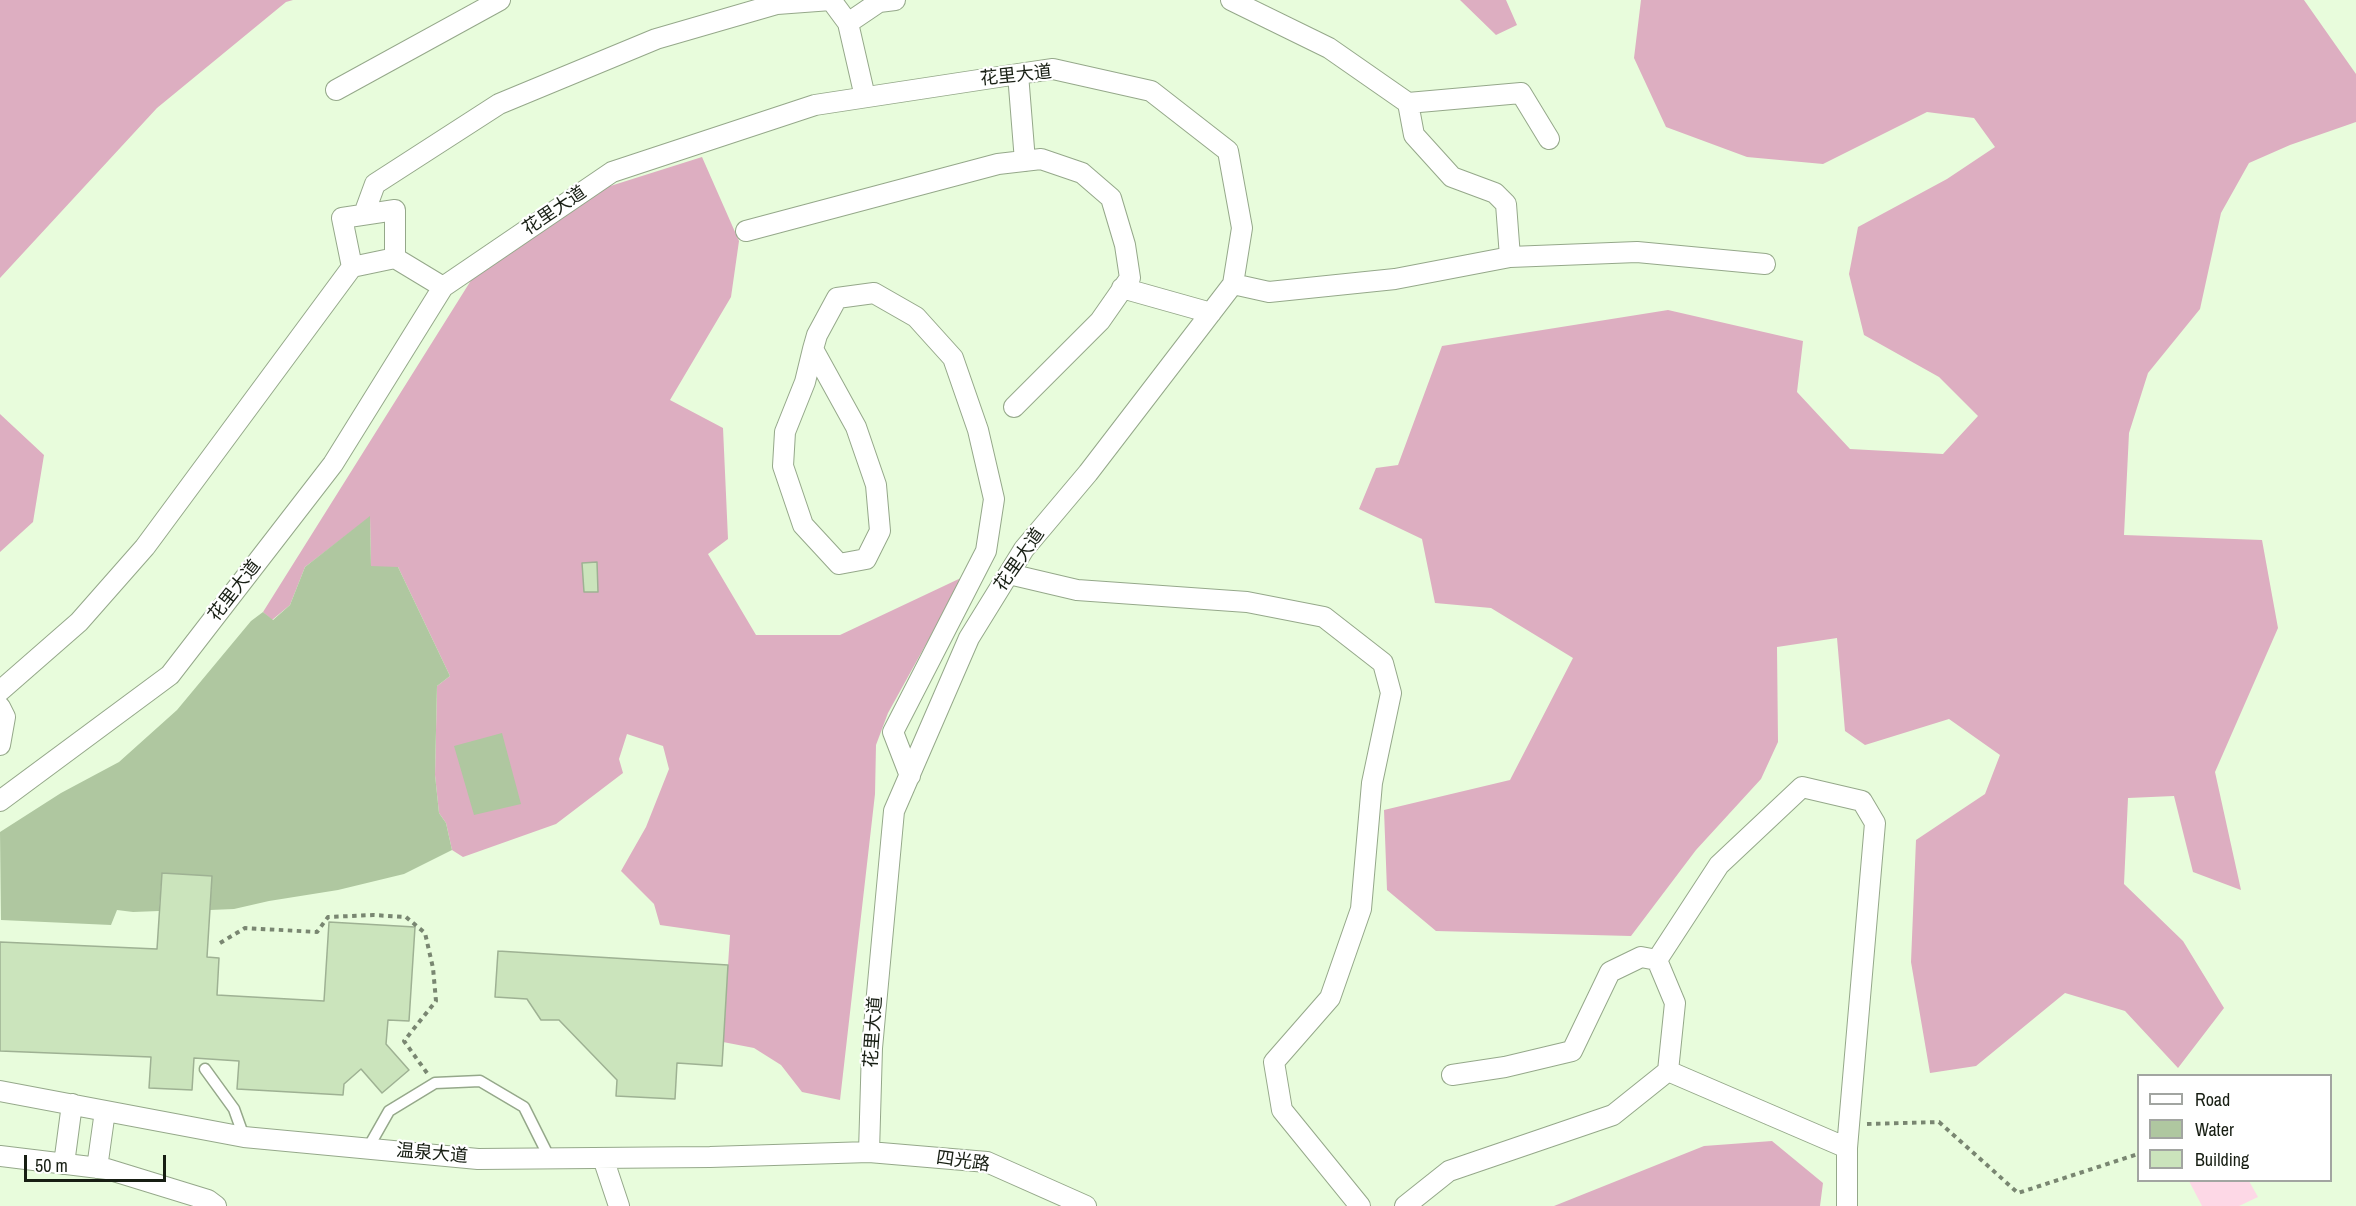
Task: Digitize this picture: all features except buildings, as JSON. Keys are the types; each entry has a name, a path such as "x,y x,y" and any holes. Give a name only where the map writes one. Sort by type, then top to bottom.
{"street":[{"path":"336,90 500,0"},
{"path":"364,214 375,184 499,104 656,39 777,4 831,0 848,23 865,97"},
{"path":"848,23 879,2 895,0"},
{"path":"1231,0 1329,48 1408,103 1521,93 1549,139"},
{"name":"花里大道","path":"0,801 170,675 333,464 443,287 612,172 815,105 1018,74 1053,69 1151,91 1228,151 1242,228 1233,284 1088,473 1024,549 969,638 894,811 872,1048 869,1152"},
{"path":"1018,74 1025,161"},
{"path":"1408,103 1414,135 1452,177 1495,193 1506,204 1510,257"},
{"path":"746,231 998,164 1041,159 1082,173 1111,198 1125,245 1130,278 1100,321 1014,407"},
{"path":"352,267 342,218 395,210 395,258"},
{"path":"1233,284 1269,292 1395,279 1510,257 1636,252 1765,264"},
{"path":"0,691 79,622 145,547 352,267 395,258 443,287"},
{"path":"1122,288 1211,313"},
{"path":"813,349 856,427 876,485 880,531 866,559 839,564 803,525 783,466 785,432 805,381 813,349 817,335 837,298 874,293 916,317 953,358 978,430 994,499 986,551 893,732 910,776"},
{"path":"1009,574 1077,590 1247,602 1324,617 1383,663 1391,693 1372,783 1361,909 1330,998 1274,1062 1282,1110 1360,1206"},
{"path":"0,707 5,717 0,745"},
{"path":"1657,960 1719,865 1802,787 1862,801 1875,823 1847,1148 1847,1206"},
{"path":"1452,1075 1505,1067 1572,1051 1610,972 1641,957 1657,960"},
{"path":"1405,1206 1449,1172 1613,1114 1668,1071 1675,1003 1657,960"},
{"path":"1668,1071 1847,1148"},
{"name":"温泉大道","path":"0,1091 244,1137 478,1159 710,1157 869,1152"},
{"path":"64,1164 72,1104"},
{"path":"97,1168 105,1111"},
{"name":"四光路","path":"869,1152 987,1162 1086,1206"},
{"path":"0,1156 107,1169 208,1200 216,1206"},
{"path":"603,1158 620,1206"}],"lane":[{"path":"205,1069 234,1109 244,1137"},
{"path":"369,1148 389,1111 435,1083 480,1081 524,1107 550,1159"}],"path":[{"path":"220,943 245,927 317,932 328,917 373,915 406,917 425,933 433,968 436,1001 404,1041 435,1083"},
{"path":"1849,1125 1939,1122 2018,1193 2137,1155"}],"shaded area":[{"path":"0,0 293,0 286,2 157,108 0,278"},
{"path":"1460,0 1506,0 1517,25 1496,35"},
{"path":"1641,0 2304,0 2356,74 2356,122 2290,145 2249,163 2221,213 2200,309 2148,373 2129,433 2124,535 2262,540 2278,628 2215,772 2241,890 2193,872 2174,796 2128,798 2124,884 2183,941 2224,1008 2178,1068 2125,1011 2065,993 1976,1066 1930,1073 1911,962 1916,840 1985,794 2000,755 1949,719 1865,745 1845,731 1837,638 1777,647 1778,742 1761,779 1696,850 1631,936 1436,931 1387,890 1384,810 1510,780 1573,658 1491,608 1435,603 1422,539 1359,509 1376,468 1398,465 1442,346 1668,310 1803,341 1797,392 1850,449 1943,454 1978,416 1939,377 1864,335 1849,274 1858,227 1947,179 1995,147 1974,118 1927,112 1823,164 1747,157 1666,127 1634,58"},
{"path":"702,157 739,241 731,297 670,400 723,428 728,539 708,554 756,635 840,635 963,577 888,713 876,745 875,794 840,1100 802,1092 781,1065 754,1048 723,1042 730,935 660,925 654,904 621,871 646,827 669,769 663,746 627,734 619,759 623,773 556,824 463,857 452,850 446,823 439,813 435,775 437,686 450,676 398,567 371,567 370,517 305,567 290,605 272,620 263,612 475,274 604,188"},
{"path":"0,414 44,455 33,522 0,552"},
{"path":"1772,1141 1823,1183 1820,1206 1554,1206 1704,1146"},
{"path":"2190,1182 2250,1182 2258,1197 2239,1206 2202,1206"}],"water":[{"path":"370,516 371,566 398,567 450,676 437,686 435,775 439,813 446,823 452,850 404,874 338,890 234,909 210,910 212,876 162,873 159,911 117,910 111,925 1,920 0,832 61,793 119,762 177,710 251,621 263,612 273,620 290,605 305,567"},
{"path":"502,733 521,804 474,815 454,746"}]}
